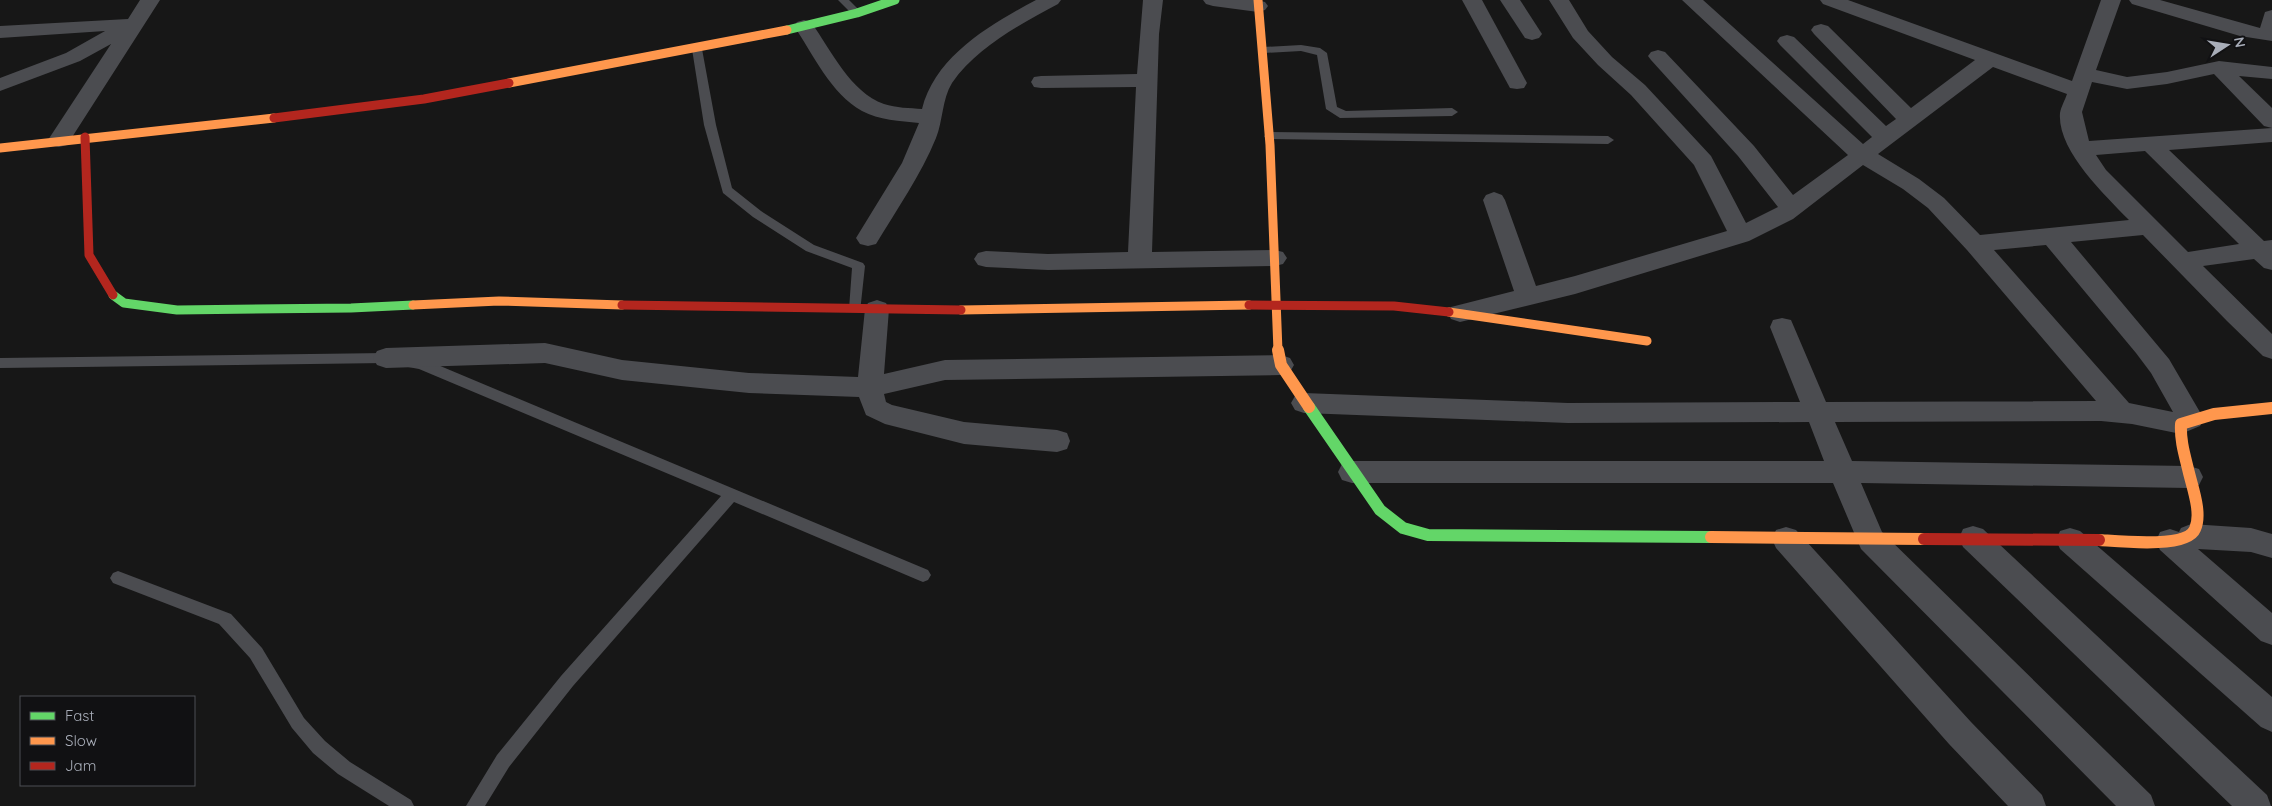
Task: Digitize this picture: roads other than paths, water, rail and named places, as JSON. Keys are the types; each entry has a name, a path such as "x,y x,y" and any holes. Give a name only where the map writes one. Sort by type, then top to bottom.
{"street":[{"path":"59,140 150,0"},
{"path":"0,148 85,137 248,121 424,99 697,49 858,13 895,0"},
{"path":"868,238 921,146 938,89 955,67 971,52 1027,12 1051,0"},
{"path":"1140,260 1147,80 1153,0"},
{"path":"1213,0 1258,3 1270,136 1277,305 1276,338 1281,365 1304,403 1373,503 1390,522 1407,531 1428,535 1870,540 1973,538 2251,540 2272,546"},
{"path":"1472,0 1517,83"},
{"path":"1510,0 1532,34"},
{"path":"1559,0 1580,34 1605,61 1638,90 1703,161 1741,235"},
{"path":"1692,0 1862,155 1912,184 1936,203 1975,244 2121,412"},
{"path":"1830,0 1990,59 2081,83 2138,83 2219,67 2272,73"},
{"path":"2111,0 2070,112 2073,130 2080,150 2098,175 2236,316 2272,348"},
{"path":"2139,0 2247,32 2268,36 2272,16"},
{"path":"2206,20 2212,0"},
{"path":"0,32 136,23"},
{"path":"0,85 72,57 136,23"},
{"path":"804,26 843,80 861,100 882,110 931,117"},
{"path":"1821,30 1910,119"},
{"path":"1787,41 1885,138"},
{"path":"1658,56 1746,151 1791,208"},
{"path":"1460,313 1575,285 1741,235 1791,208 1990,59"},
{"path":"2219,67 2272,121"},
{"path":"1041,82 1147,80"},
{"path":"2080,150 2272,135"},
{"path":"85,137 89,254 112,294 124,303 177,310 351,308 499,301 866,309 1277,305 1394,306 1460,313 1608,337 1648,341"},
{"path":"2150,144 2267,253"},
{"path":"1494,200 1528,296"},
{"path":"1975,244 2149,226"},
{"path":"2052,236 2146,346 2160,366 2186,422 2180,437 2198,527 2180,539"},
{"path":"2183,261 2267,253"},
{"path":"986,259 1048,262 1275,258"},
{"path":"866,309 871,401 875,408 885,414 964,434 1057,441"},
{"path":"1782,327 1870,540 2138,806"},
{"path":"386,358 545,353 622,370 749,383 871,387 944,370 1281,365"},
{"path":"1304,403 1568,413 1816,410 2101,411 2121,412 2186,422 2272,408"},
{"path":"1352,472 1842,472 2189,477"},
{"path":"1973,538 2255,806"},
{"path":"1786,539 1960,733 2030,806"},
{"path":"2180,539 2272,632"},
{"path":"2070,540 2272,716"}],"lane":[{"path":"843,0 858,13"},
{"path":"697,49 710,126 727,190 757,214 810,248 859,266 866,309"},
{"path":"1263,50 1316,49 1322,53 1332,109 1344,115 1452,112"},
{"path":"1270,136 1608,140"},
{"path":"0,363 386,358 421,364 924,575"},
{"path":"475,806 503,761 567,680 732,495"},
{"path":"118,578 225,619 256,653 298,723 319,747 344,768 405,806"}]}
